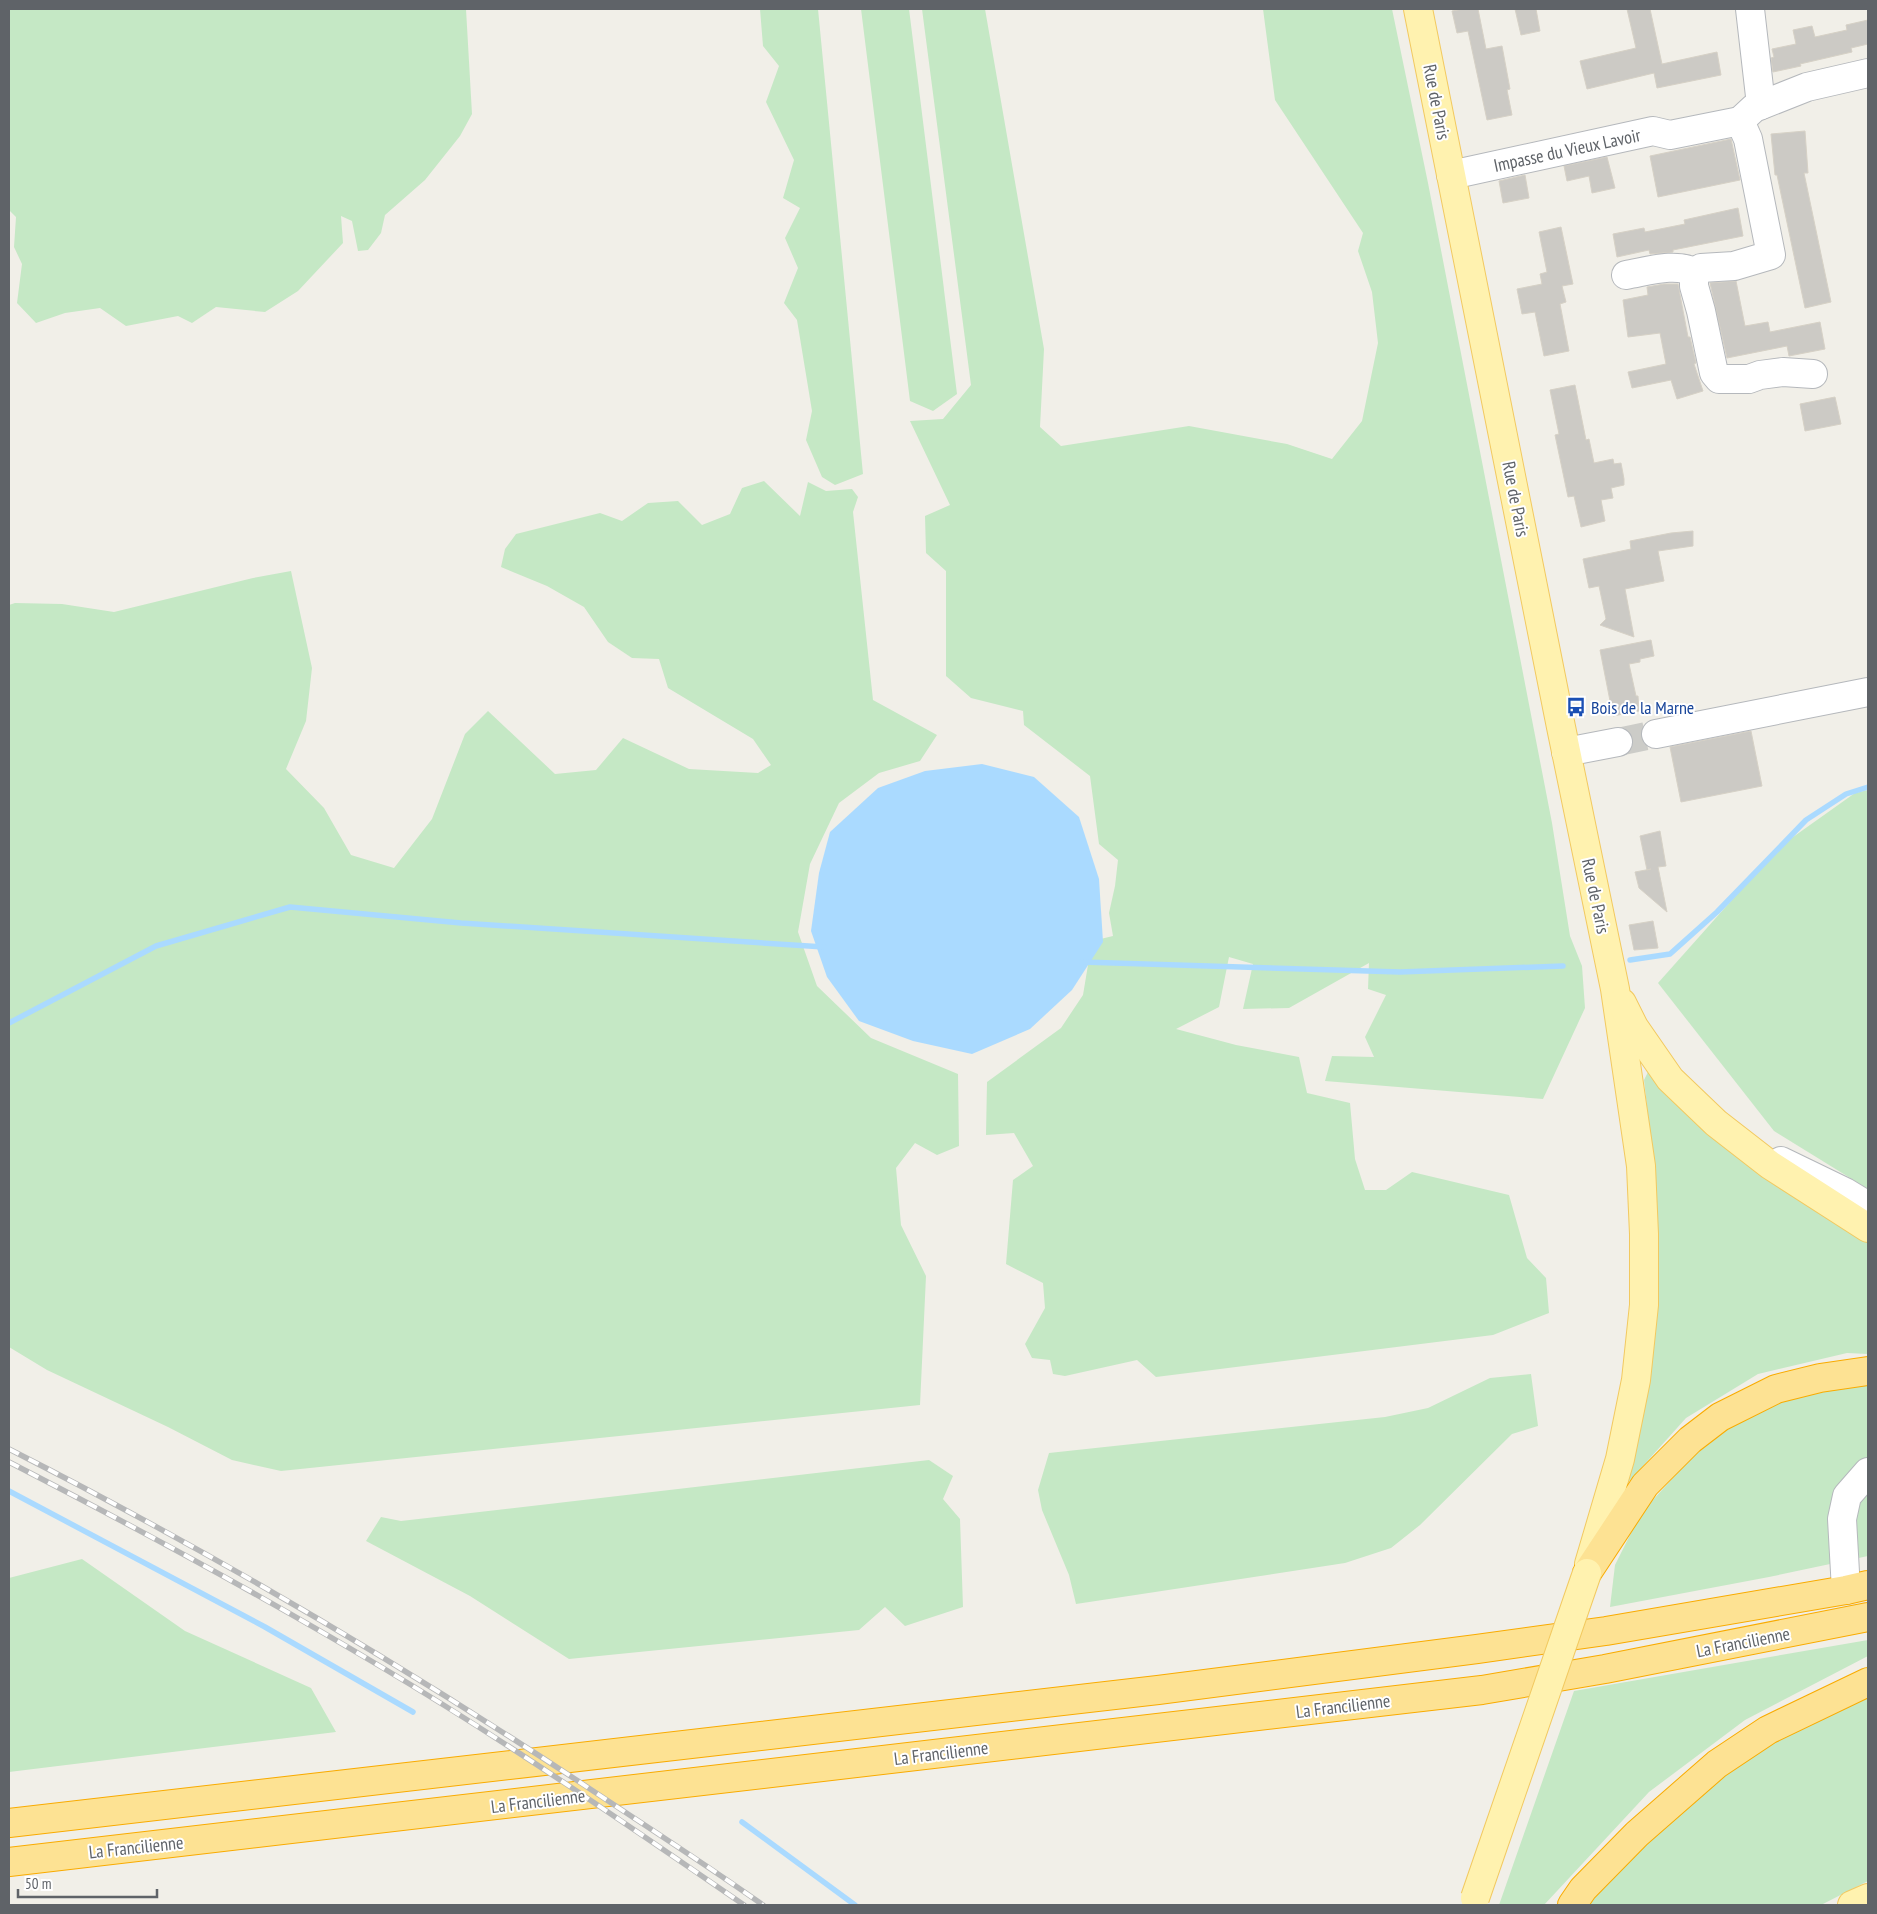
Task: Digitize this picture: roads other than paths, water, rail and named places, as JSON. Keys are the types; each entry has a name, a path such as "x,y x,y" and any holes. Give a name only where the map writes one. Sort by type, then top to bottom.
{"highway":[{"path":"1587,1572 1645,1485 1690,1440 1720,1417 1776,1389 1820,1378 1868,1371"},
{"name":"La Francilienne","path":"9,1823 1197,1685 1477,1649 1606,1630 1857,1588"},
{"name":"La Francilienne","path":"9,1862 1482,1690 1606,1669 1868,1617"},
{"path":"1572,1905 1583,1889 1637,1834 1717,1764 1768,1730 1868,1682"}],"main road":[{"name":"Rue de Paris","path":"1418,9 1615,988"},
{"path":"1615,988 1634,1027 1670,1079 1716,1123 1770,1165 1868,1228"},
{"path":"1474,1902 1587,1572 1622,1450 1636,1380 1644,1305 1644,1234 1641,1166 1615,988"},
{"path":"1852,1905 1868,1898"}],"street":[{"path":"1750,9 1751,113 1748,139 1771,255 1734,266 1701,268 1694,275 1694,286 1714,372 1720,379 1749,379 1784,372 1814,374"},
{"name":"Impasse du Vieux Lavoir","path":"1452,175 1653,131 1670,135 1751,113 1807,87 1868,73"},
{"path":"1626,275 1676,267 1688,269 1696,273"},
{"path":"1656,734 1868,692"},
{"path":"1566,752 1618,742"},
{"path":"1753,1152 1788,1164 1868,1206"},
{"path":"1857,1588 1842,1519 1847,1496 1868,1472"}],"water":[{"path":"982,764 1034,777 1079,817 1099,879 1103,942 1072,990 1030,1029 972,1054 913,1041 859,1021 827,977 811,931 819,873 830,832 878,788 925,771"}],"waterway":[{"path":"1630,960 1670,954 1717,912 1806,820 1846,794 1868,787"},
{"path":"9,1023 156,946 290,907 461,923 824,947"},
{"path":"1082,962 1400,972 1563,966"},
{"path":"9,1491 265,1627 413,1712"},
{"path":"742,1822 855,1905"}],"tunnel":[{"path":"1618,742 1656,734"}],"railway":[{"path":"9,1449 226,1565 367,1648 506,1734 763,1905"},
{"path":"9,1462 198,1562 383,1668 610,1813 744,1905"}],"place":[{"name":"Bois de la Marne","path":"1576,707"}]}
